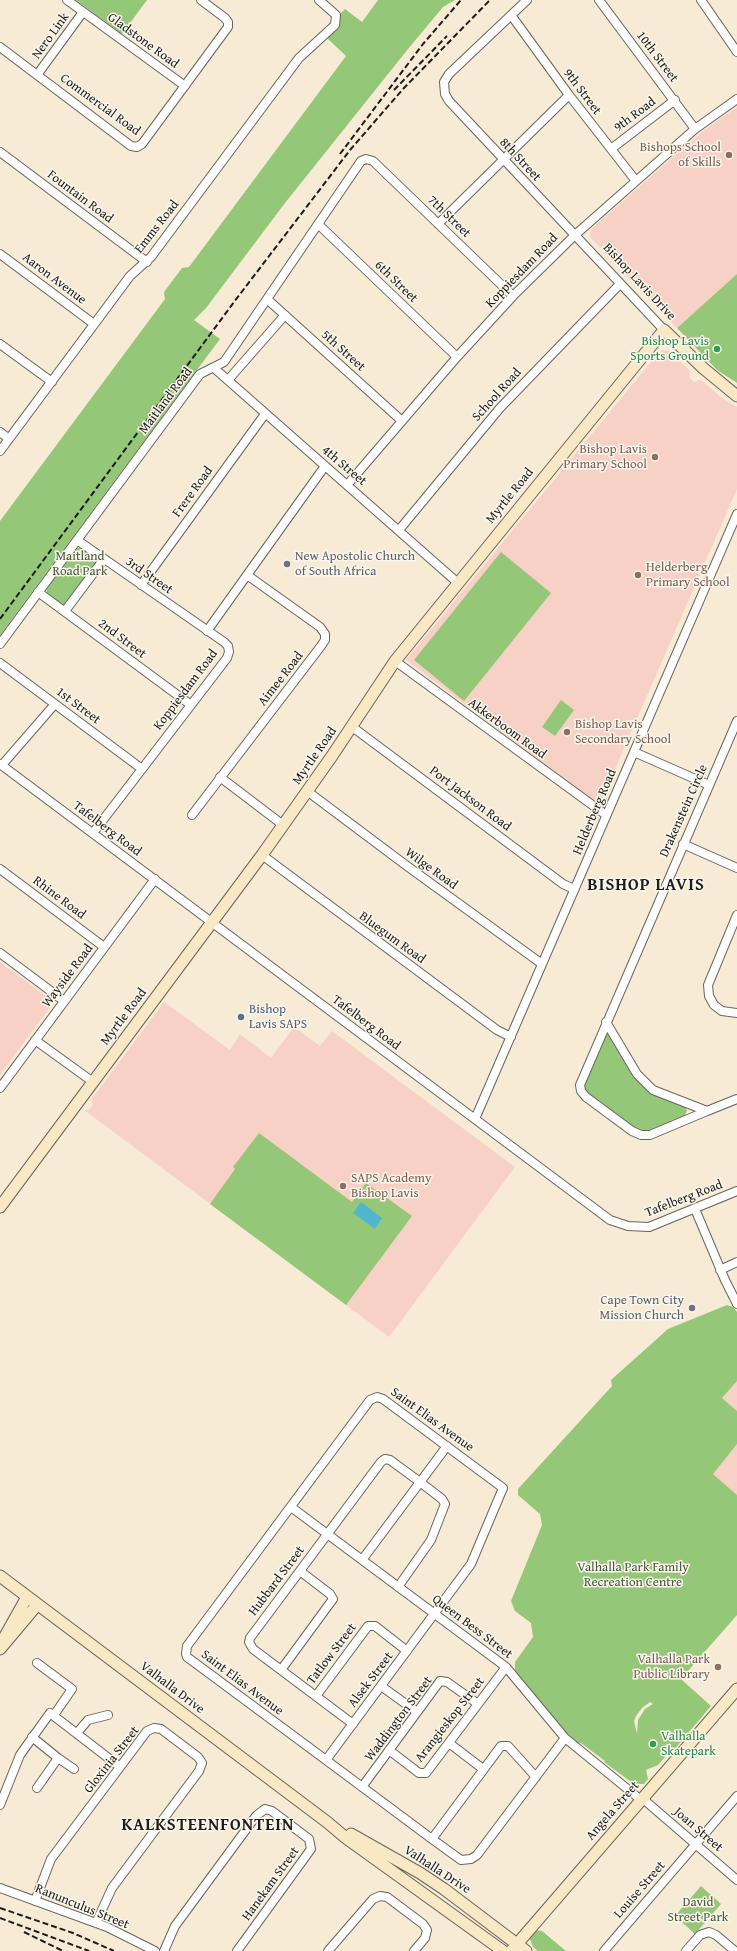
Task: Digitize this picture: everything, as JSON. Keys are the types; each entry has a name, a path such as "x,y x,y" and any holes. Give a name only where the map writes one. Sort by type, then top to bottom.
{"street":[{"name":"Gladstone Road","path":"67,0 184,86"},
{"name":"Commercial Road","path":"1,50 37,75 131,146 137,147 142,144 228,27 228,22 201,0"},
{"name":"Emms Road","path":"0,451 130,276 147,262 298,58 334,27 337,21 334,13 319,0"},
{"path":"511,15 527,0"},
{"name":"10th Street","path":"599,0 675,100 695,129"},
{"path":"701,0 737,52"},
{"name":"Nero Link","path":"37,75 83,12"},
{"name":"9th Street","path":"511,15 569,95 636,181"},
{"name":"8th Street","path":"511,15 448,74 443,86 445,94 448,101 574,234"},
{"path":"438,224 569,95"},
{"name":"Koppiesdam Road","path":"348,484 457,357 513,296 574,234 695,129 737,99"},
{"name":"9th Road","path":"611,149 675,100"},
{"name":"Fountain Road","path":"0,152 147,262"},
{"name":"7th Street","path":"366,159 375,163 513,296"},
{"name":"Maitland Road","path":"0,644 200,374 224,362 359,163 366,159"},
{"name":"6th Street","path":"318,224 457,357"},
{"name":"Bishop Lavis Drive","path":"574,234 664,330 703,368 737,396"},
{"name":"Aaron Avenue","path":"0,254 94,324"},
{"name":"School Road","path":"399,530 500,408 620,284"},
{"name":"5th Street","path":"267,299 402,421"},
{"path":"228,380 285,315"},
{"name":"Myrtle Road","path":"0,1207 213,923 307,791 395,661 664,330"},
{"path":"0,344 52,382"},
{"name":"4th Street","path":"214,368 458,582"},
{"name":"Frere Road","path":"141,585 265,414"},
{"path":"0,432 9,439"},
{"name":"Koppiesdam Road","path":"93,833 229,655 229,648 226,644 208,630 325,466"},
{"name":"Helderberg Road","path":"475,1119 737,514"},
{"name":"3rd Street","path":"77,540 208,630"},
{"path":"65,611 104,559"},
{"name":"Aimee Road","path":"192,815 325,640 325,634 320,627 247,575"},
{"name":"2nd Street","path":"38,592 191,705"},
{"name":"Akkerboom Road","path":"395,661 606,816"},
{"name":"1st Street","path":"0,663 142,769"},
{"path":"1,765 55,704"},
{"name":"Drakenstein Circle","path":"737,721 580,1082 581,1091 586,1097 632,1131 641,1135 650,1135 737,1098"},
{"name":"Port Jackson Road","path":"352,726 563,884 574,889"},
{"path":"634,752 709,785"},
{"name":"Tafelberg Road","path":"1,765 610,1220 620,1224 649,1227 737,1192"},
{"path":"220,777 284,824"},
{"name":"Wilge Road","path":"307,791 542,964"},
{"path":"683,844 737,868"},
{"name":"Bluegum Road","path":"262,855 497,1030 511,1037"},
{"name":"Rhine Road","path":"0,869 104,947"},
{"name":"Wayside Road","path":"0,1088 155,879"},
{"path":"737,915 708,986 709,996 714,1005 722,1011 737,1014"},
{"path":"0,953 64,1001"},
{"path":"606,1022 637,1074 645,1084 658,1092 707,1111"},
{"path":"35,1040 93,1082"},
{"path":"695,1209 720,1270 737,1304"},
{"path":"720,1270 737,1262"},
{"name":"Saint Elias Avenue","path":"503,1488 383,1399 374,1397 370,1400 187,1646 185,1652 187,1657 432,1839 459,1858 465,1860 472,1859 477,1855 565,1738"},
{"path":"362,1560 447,1446"},
{"name":"Hubbard Street","path":"281,1670 251,1648 249,1644 250,1638 383,1460 390,1460 420,1482"},
{"path":"398,1587 431,1540 444,1506 442,1499 420,1482"},
{"name":"Alsek Street","path":"326,1760 472,1564 503,1488"},
{"name":"Queen Bess Street","path":"291,1507 506,1667 565,1738 642,1799"},
{"path":"300,1571 330,1594 332,1599 281,1670 353,1724"},
{"name":"Valhalla Drive","path":"0,1576 327,1822 346,1838 502,1951"},
{"path":"0,1647 27,1597"},
{"path":"0,1647 37,1605"},
{"name":"Tatlow Street","path":"316,1696 368,1626 375,1626 407,1650"},
{"path":"38,1663 72,1689 54,1716"},
{"name":"Arangieskop Street","path":"389,1750 418,1773 423,1774 428,1771 506,1667"},
{"name":"Waddington Street","path":"362,1787 442,1680 478,1704"},
{"path":"381,1686 417,1712"},
{"name":"Angela Street","path":"514,1947 737,1689"},
{"path":"0,1805 16,1763 32,1737 50,1713 120,1767"},
{"path":"77,1733 88,1720 108,1714"},
{"name":"Gloxinia Street","path":"35,1901 51,1859 147,1731 154,1728 161,1729 198,1757 202,1763 199,1771 112,1888 96,1923"},
{"path":"32,1737 74,1769"},
{"path":"449,1743 483,1769"},
{"path":"432,1839 501,1746 507,1745 536,1776"},
{"path":"36,1788 58,1758"},
{"name":"Louise Street","path":"604,1951 737,1796"},
{"name":"Joan Street","path":"642,1799 737,1880"},
{"name":"Hanekam Street","path":"164,1951 175,1926 256,1816 265,1809 272,1811 309,1839 311,1849 237,1951"},
{"name":"Valhalla Drive","path":"327,1822 420,1873 444,1889 514,1947 526,1951"},
{"name":"Ranunculus Street","path":"0,1888 96,1923 155,1951"},
{"path":"328,1951 373,1899 380,1896 387,1897 423,1924 427,1930 425,1938 414,1951"},
{"path":"686,1951 700,1935 709,1932 716,1935 735,1951"}],"shaded area":[{"path":"737,107 737,274 677,328 590,237 591,229 703,131"},
{"path":"669,350 690,371 689,377 694,382 701,380 722,398 737,407 737,489 602,799 591,799 406,660 660,351"},
{"path":"0,962 50,999 51,1006 0,1075"},
{"name":"SAPS Academy Bishop Lavis","path":"164,1002 230,1050 240,1034 271,1058 294,1027 320,1046 332,1031 515,1167 389,1337 84,1110 89,1110 93,1104 91,1100"},
{"path":"737,1381 737,1411 722,1398"},
{"path":"737,1444 737,1495 712,1474"}],"green space":[{"path":"76,0 147,0 122,34"},
{"path":"378,0 455,0 443,7 408,49 285,203 206,308 194,320 220,339 0,635 0,521 165,299 164,292 182,268 189,267 346,56 327,38 340,25 340,14 345,9 362,22"},
{"name":"Bishop Lavis Sports Ground","path":"737,274 737,383 717,370 677,328"},
{"name":"Maitland Road Park","path":"76,548 83,548 99,561 66,606 63,606 48,595 46,589"},
{"path":"501,552 551,593 464,701 414,660"},
{"path":"561,700 574,710 555,736 542,727"},
{"path":"605,1034 609,1034 633,1075 641,1084 646,1088 685,1107 687,1110 685,1116 648,1132 637,1131 585,1091 583,1086"},
{"path":"259,1133 352,1202 366,1183 412,1216 346,1305 210,1204 235,1169 233,1167"},
{"name":"Valhalla Park Family Recreation Centre","path":"727,1305 733,1307 737,1312 737,1381 722,1398 737,1411 737,1444 713,1474 737,1495 737,1615 681,1679 711,1706 673,1751 671,1750 658,1765 646,1770 648,1779 644,1784 634,1784 604,1762 618,1750 605,1761 581,1743 578,1744 558,1724 515,1671 515,1662 533,1637 531,1623 515,1611 511,1601 542,1525 540,1514 518,1495 518,1489 612,1386 611,1380 668,1329","holes":["650,1702 653,1704 645,1709 638,1720 637,1734 634,1721 636,1716 642,1708"]},
{"name":"David Street Park","path":"701,1886 721,1904 695,1934 675,1916"},
{"path":"535,1930 542,1931 566,1951 538,1951 533,1947 530,1939 530,1935"}],"water":[{"path":"361,1202 382,1218 375,1229 353,1213"}],"railway":[{"path":"340,154 423,44 461,0"},
{"path":"0,619 234,302 350,150 403,89 490,0"},
{"path":"394,90 447,36"},
{"path":"0,1908 73,1933 114,1951"},
{"path":"0,1918 89,1951"},
{"path":"24,1932 63,1951"}],"place":[{"name":"Bishops School of Skills","path":"729,155"},
{"name":"Bishop Lavis Sports Ground","path":"717,349"},
{"name":"Bishop Lavis Primary School","path":"655,457"},
{"name":"New Apostolic Church of South Africa","path":"287,564"},
{"name":"Helderberg Primary School","path":"638,575"},
{"name":"Bishop Lavis Secondary School","path":"567,732"},
{"name":"Bishop Lavis SAPS","path":"241,1017"},
{"name":"SAPS Academy Bishop Lavis","path":"343,1186"},
{"name":"Cape Town City Mission Church","path":"692,1308"},
{"name":"Valhalla Park Public Library","path":"718,1667"},
{"name":"Valhalla Skatepark","path":"653,1744"}],"district":[{"name":"BISHOP LAVIS","path":"646,886"},
{"name":"KALKSTEENFONTEIN","path":"208,1826"}]}
